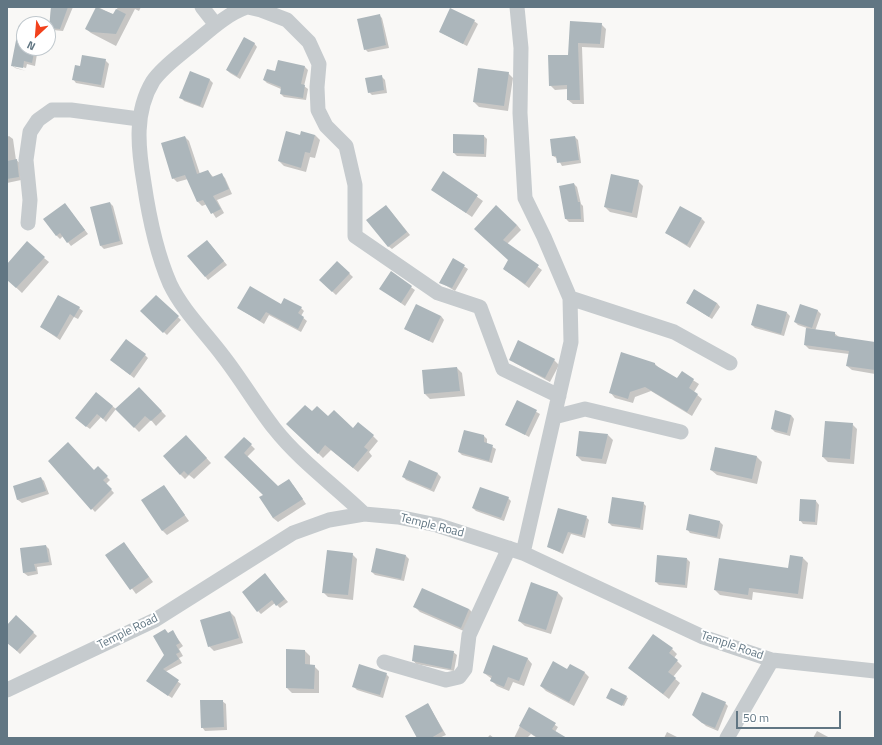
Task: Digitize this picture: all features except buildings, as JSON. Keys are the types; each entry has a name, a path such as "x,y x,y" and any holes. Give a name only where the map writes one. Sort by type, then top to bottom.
{"street":[{"path":"202,7 216,25"},
{"path":"364,514 307,463 275,428 238,375 185,309 170,284 156,244 140,162 139,119 141,106 154,81 167,65 232,12 248,7 287,20 309,42 319,64 316,87 318,110 326,126 346,146 355,185 355,236 438,292 480,307 503,369 559,396"},
{"path":"384,662 446,680 459,677 465,669 469,635 516,550 554,417 571,342 570,298 544,237 525,198 520,113 521,48 517,7"},
{"path":"28,223 30,200 26,160 30,132 38,120 52,110 71,110 139,119"},
{"path":"570,298 674,332 730,363"},
{"path":"554,417 585,409 681,432"},
{"name":"Temple Road","path":"7,690 155,620 293,534 329,520 364,514 398,517 437,525 516,550 703,637 772,660 875,671"},
{"path":"727,738 772,660"}]}
